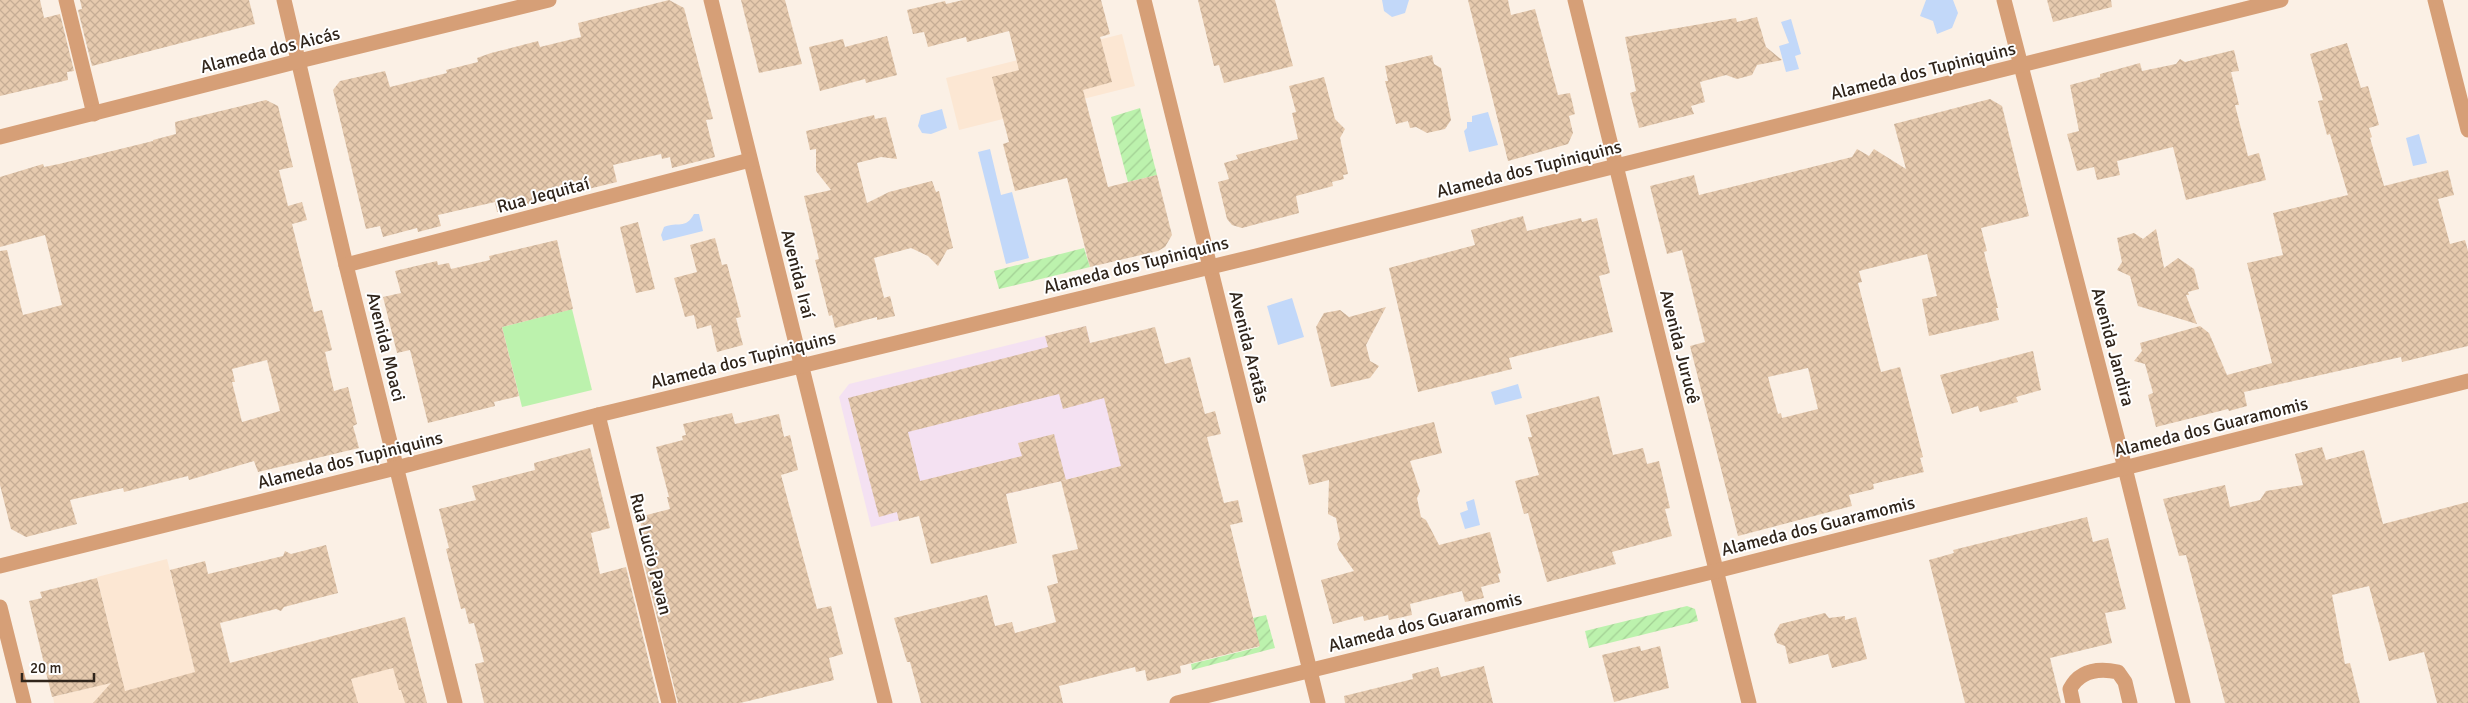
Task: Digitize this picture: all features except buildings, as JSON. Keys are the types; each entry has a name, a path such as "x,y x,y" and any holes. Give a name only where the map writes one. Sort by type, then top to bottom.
{"street":[{"path":"66,0 94,114"},
{"name":"Avenida Moaci","path":"284,0 346,265 455,703"},
{"name":"Alameda dos Aicás","path":"0,137 549,0"},
{"name":"Avenida Iraí","path":"711,0 885,703"},
{"name":"Avenida Aratãs","path":"1144,0 1318,703"},
{"name":"Avenida Jurucê","path":"1575,0 1749,703"},
{"name":"Avenida Jandira","path":"2004,0 2125,468 2183,703"},
{"name":"Alameda dos Tupiniquins","path":"0,566 396,468 598,415 1210,267 2281,0"},
{"path":"2435,0 2468,130"},
{"name":"Rua Jequitaí","path":"346,265 750,160"},
{"name":"Alameda dos Guaramomis","path":"1177,703 1716,571 2468,381"},
{"name":"Rua Lucio Pavan","path":"598,415 669,703"},
{"path":"0,608 24,703"},
{"path":"2074,703 2070,689 2074,681 2080,675 2104,669 2118,672 2125,682 2130,703"}],"shaded area":[{"path":"1122,34 1135,86 959,130 946,78"},
{"path":"1086,326 1122,466 871,527 839,397 849,384"},
{"path":"167,559 195,672 405,617 427,703 54,703 53,697 122,680 97,577"}],"green space":[{"path":"1140,108 1157,175 1128,182 1111,117"},
{"path":"1084,248 1090,267 999,289 994,271"},
{"path":"572,309 592,390 522,407 502,327"},
{"path":"1687,606 1695,609 1698,621 1589,648 1585,631"},
{"path":"1266,615 1275,648 1192,670 1191,664 1259,647 1253,618"}],"water":[{"path":"1382,0 1409,0 1405,13 1392,17 1384,11"},
{"path":"1926,0 1953,0 1958,13 1952,28 1937,34 1933,21 1920,16"},
{"path":"1791,19 1801,54 1795,56 1799,69 1786,72 1779,46 1789,43 1781,22"},
{"path":"942,109 947,128 931,134 922,133 918,126 921,115"},
{"path":"1488,112 1498,145 1469,152 1464,131 1467,128 1467,122 1472,122 1472,116"},
{"path":"2419,134 2427,163 2413,166 2406,138"},
{"path":"990,149 1001,195 1012,192 1029,258 1006,264 978,152"},
{"path":"694,214 699,214 703,231 663,241 661,235 664,227 684,224"},
{"path":"1292,298 1304,337 1278,345 1267,306"},
{"path":"1518,384 1522,398 1495,405 1491,392"},
{"path":"1474,499 1480,525 1465,529 1460,513 1468,510 1466,502"}]}
